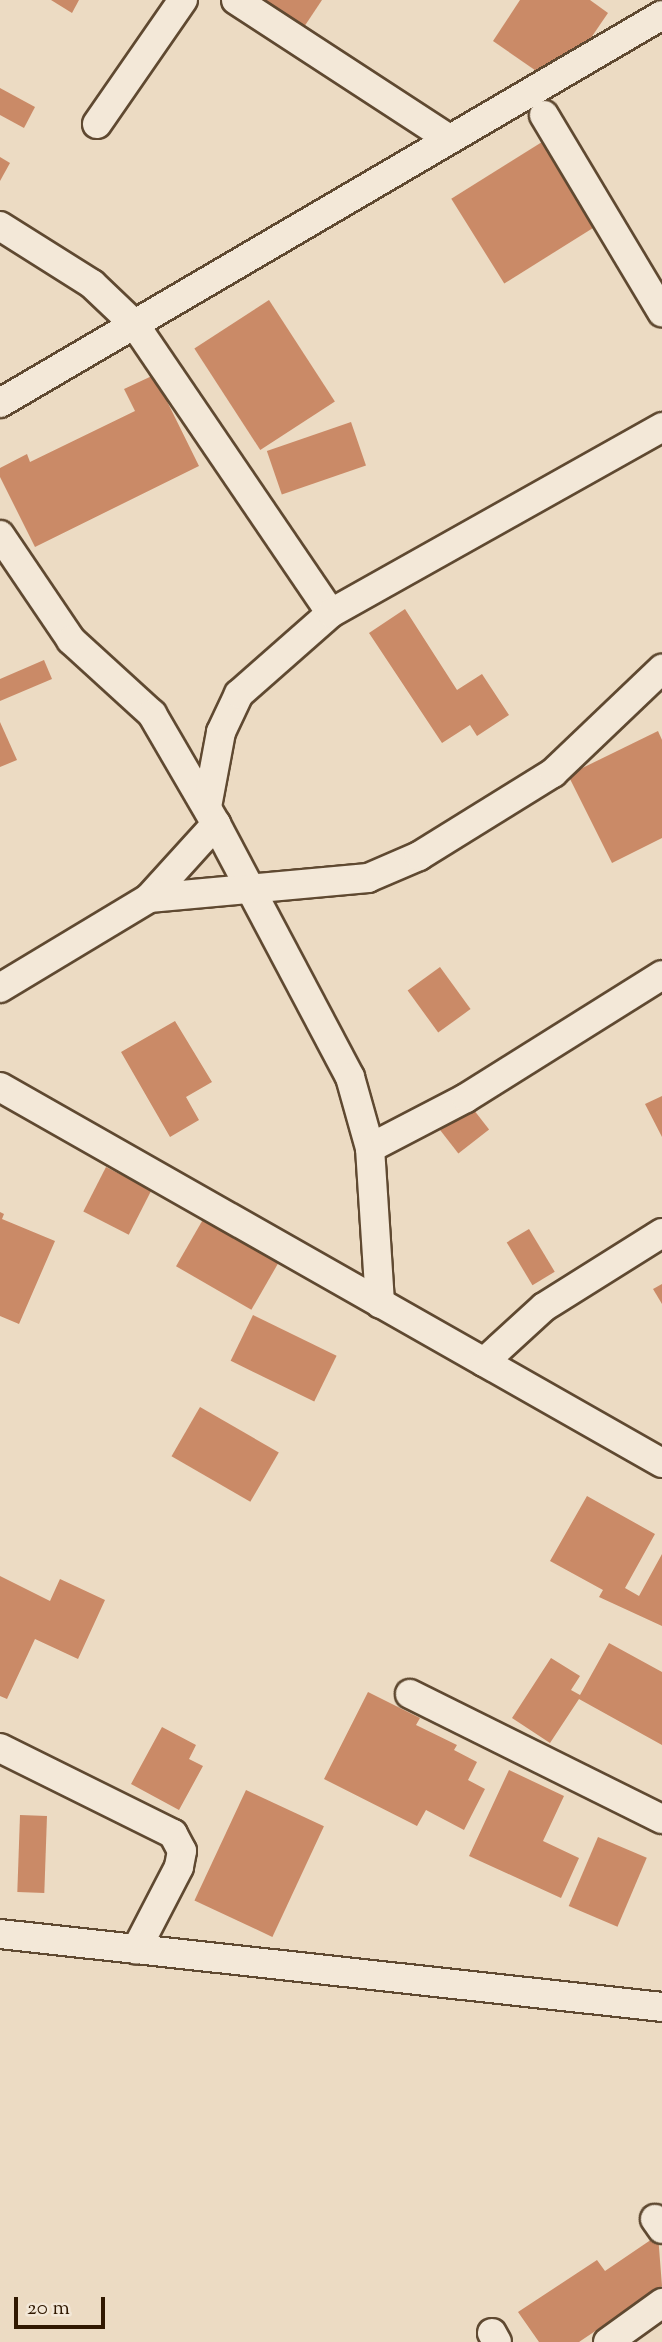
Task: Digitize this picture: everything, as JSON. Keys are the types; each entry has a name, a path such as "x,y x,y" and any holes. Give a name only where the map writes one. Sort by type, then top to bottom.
{"street":[{"path":"97,124 183,0"},
{"path":"236,0 449,139"},
{"path":"0,402 662,15"},
{"path":"544,115 662,312"},
{"path":"0,226 92,284 135,325 331,612"},
{"path":"0,988 149,898 211,816 222,732 239,694 331,612 662,427"},
{"path":"0,536 71,640 152,714 253,891 350,1077 370,1148 380,1304"},
{"path":"149,898 198,891 253,891 368,878 419,856 553,773 662,669"},
{"path":"370,1148 466,1098 662,975"},
{"path":"0,1087 662,1463"},
{"path":"484,1362 544,1307 662,1233"},
{"path":"410,1694 662,1819"},
{"path":"0,1748 173,1834 182,1852 179,1867 136,1950"},
{"path":"0,1934 662,2007"},
{"path":"610,2341 662,2303"}],"building":[{"path":"51,0 79,0 72,13"},
{"path":"248,0 322,0 300,33"},
{"path":"520,0 590,0 608,13 558,86 493,41"},
{"path":"0,88 35,107 24,128 0,115"},
{"path":"542,142 595,227 504,284 451,199"},
{"path":"0,157 10,163 0,181"},
{"path":"269,300 335,401 260,450 194,348"},
{"path":"154,375 199,466 35,547 0,477 0,468 27,454 30,462 135,411 124,389"},
{"path":"351,422 366,465 282,494 267,451"},
{"path":"405,609 457,690 482,674 509,715 477,736 470,725 442,743 369,633"},
{"path":"44,660 52,679 0,701 0,679"},
{"path":"0,722 17,760 0,767"},
{"path":"658,731 662,740 662,838 612,863 568,775"},
{"path":"440,967 471,1009 438,1033 408,991"},
{"path":"175,1021 212,1082 186,1097 199,1120 170,1137 121,1052"},
{"path":"662,1096 662,1137 645,1104"},
{"path":"470,1105 489,1129 458,1153 439,1129"},
{"path":"106,1167 151,1190 129,1235 83,1212"},
{"path":"0,1212 4,1214 2,1219 55,1241 19,1324 0,1316"},
{"path":"205,1216 280,1260 251,1310 176,1266"},
{"path":"529,1229 555,1272 532,1285 507,1242"},
{"path":"662,1284 662,1304 653,1289"},
{"path":"253,1315 337,1356 314,1402 231,1361"},
{"path":"200,1407 279,1452 250,1502 172,1456"},
{"path":"587,1496 655,1534 625,1588 639,1596 662,1554 662,1626 599,1597 603,1590 550,1561"},
{"path":"0,1576 50,1601 60,1579 105,1600 78,1659 35,1639 7,1699 0,1696"},
{"path":"609,1643 662,1672 662,1745 579,1699 550,1743 512,1718 551,1658 580,1676 571,1690 580,1695"},
{"path":"368,1692 420,1718 416,1725 457,1745 454,1750 477,1762 468,1780 485,1789 464,1830 426,1810 417,1826 324,1779"},
{"path":"162,1727 196,1745 189,1759 203,1766 179,1810 131,1784"},
{"path":"509,1770 564,1796 543,1841 579,1858 561,1898 469,1856"},
{"path":"246,1790 324,1826 272,1937 194,1901"},
{"path":"20,1815 47,1816 44,1893 17,1892"},
{"path":"598,1837 647,1858 617,1927 569,1906"},
{"path":"658,2235 662,2286 579,2342 539,2342 518,2312 597,2260 605,2271"}]}
